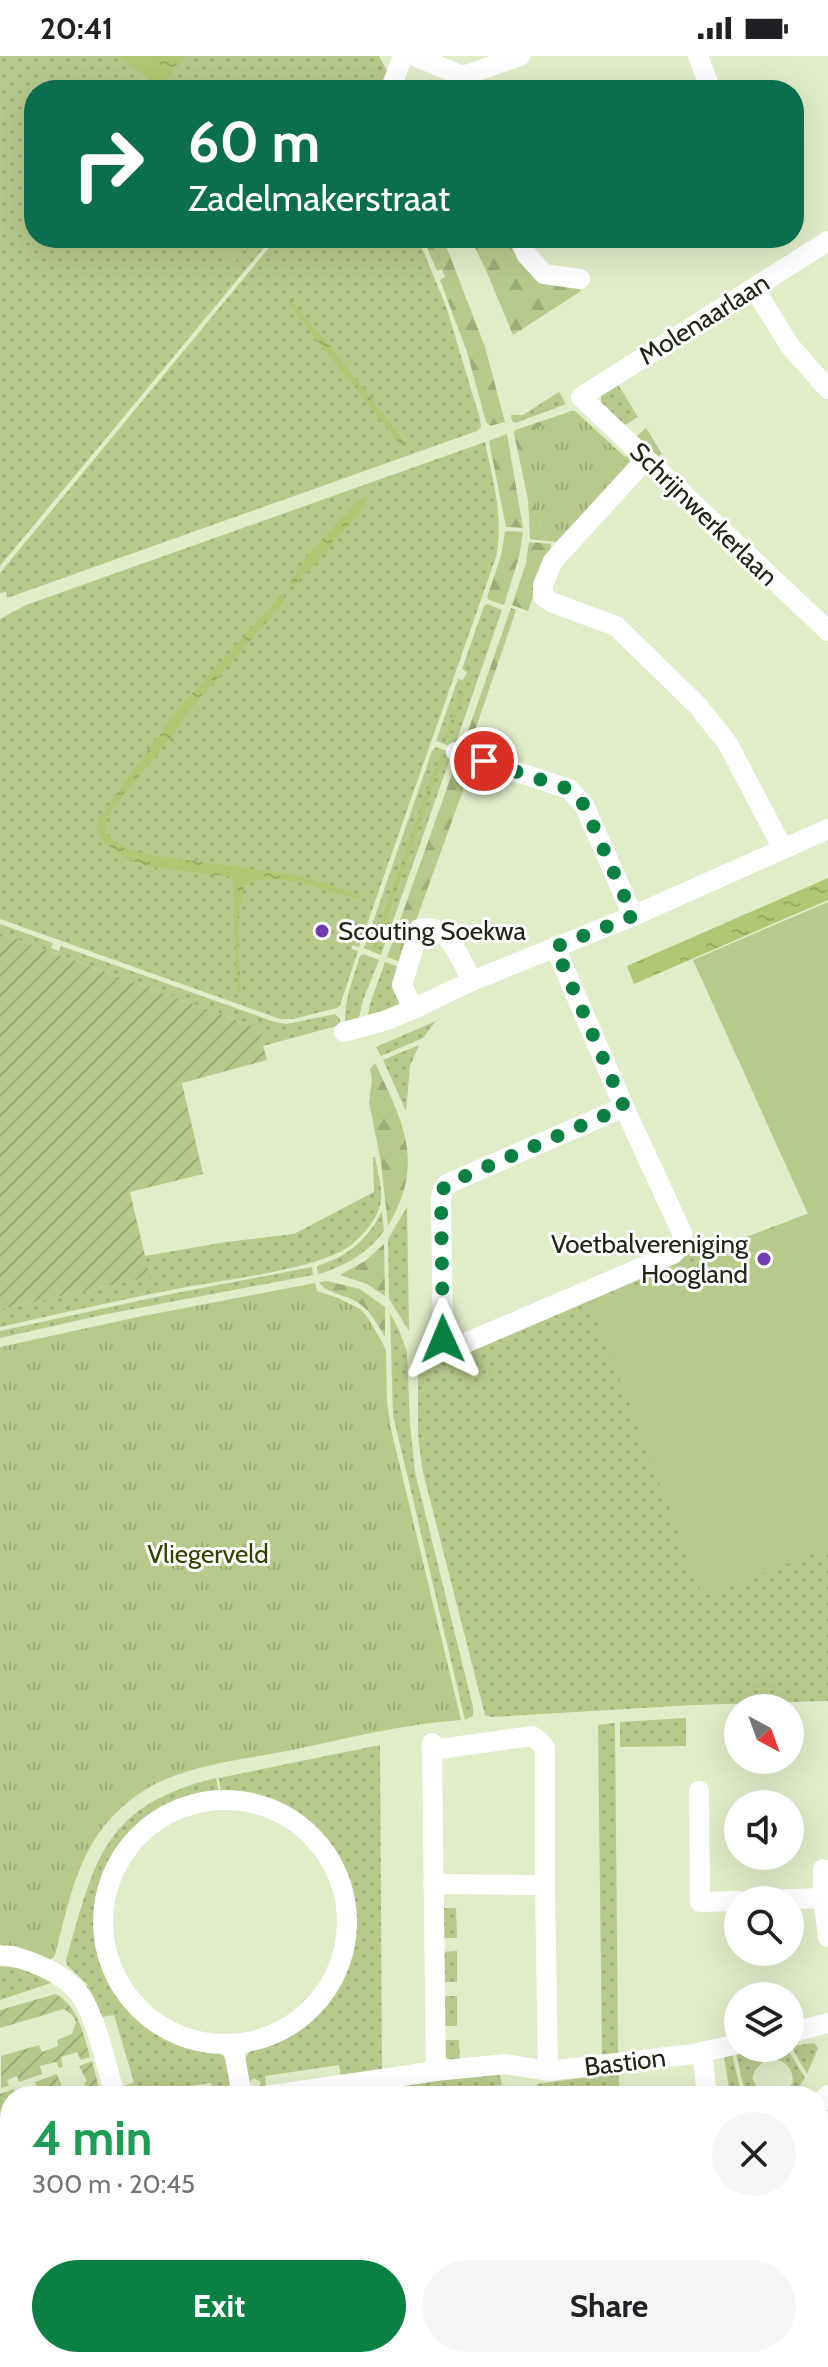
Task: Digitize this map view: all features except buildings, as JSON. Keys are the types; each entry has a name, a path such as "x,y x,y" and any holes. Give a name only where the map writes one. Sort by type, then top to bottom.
{"street":[{"path":"394,80 403,56"},
{"path":"414,56 459,80"},
{"path":"471,80 520,56"},
{"path":"698,56 707,80"},
{"name":"Molenaarlaan","path":"581,397 828,241"},
{"path":"524,248 544,274 580,279"},
{"path":"754,288 790,346 828,389"},
{"name":"Schrijnwerkerlaan","path":"581,397 828,631"},
{"path":"646,459 553,561 543,585 543,596 551,602 616,626 698,706 728,744 783,849"},
{"path":"456,752 569,789 584,805 633,916"},
{"path":"344,1032 387,1020 828,829"},
{"path":"413,1009 402,985 419,929 434,928 450,939 472,981"},
{"path":"555,947 683,1241 673,1254 454,1348 446,1346 443,1339 443,1189 447,1184 624,1107"},
{"path":"436,2071 432,1746 532,1736 545,1748 548,2071"},
{"path":"699,1791 700,1902 724,1901"},
{"path":"221,1799 256,1804 303,1827 329,1856 344,1888 347,1908 345,1947 327,1990 309,2011 287,2027 260,2040 233,2046 205,2042 174,2032 132,2004 112,1969 102,1934 104,1898 112,1874 144,1830 170,1813 197,1803 221,1799"},
{"path":"823,1869 828,1937"},
{"path":"433,1884 545,1885"},
{"path":"804,1899 823,1898"},
{"path":"0,1956 13,1955 70,1983 82,1997 100,2040 112,2086"},
{"path":"804,2029 828,2023"},
{"path":"233,2046 240,2086"},
{"name":"Bastion","path":"364,2086 436,2071 506,2064 548,2071 702,2053 724,2048"},
{"name":"Bastion","path":"702,2053 706,2086"}],"green space":[{"path":"0,56 379,56 388,73 383,80 24,80 24,248 224,248 222,250 235,261 246,248 264,248 0,566"},
{"path":"223,248 246,248 235,261 221,250"},
{"path":"269,248 422,248 447,309 480,419 481,427 477,431 7,598 6,592 0,593 0,573","holes":["313,326 405,441 404,444"]},
{"path":"427,248 447,248 485,347 505,422 490,426 486,422 467,352 440,280 445,277 442,269 437,271"},
{"path":"475,248 512,248 520,260 576,280 581,291 513,335"},
{"path":"616,381 638,417 625,425 601,408 601,393"},
{"path":"559,392 566,404 515,423 512,421 511,415 523,415"},
{"path":"569,411 575,411 627,456 629,467 556,542 547,541 538,516 523,434"},
{"path":"569,412 534,490 538,516 547,541 530,539 528,500 514,433 515,430"},
{"path":"646,428 662,454 657,457 636,437"},
{"path":"507,434 523,528 506,527 489,441"},
{"path":"485,442 498,514 496,557 359,947 352,945 352,949 358,951 337,1008 293,1019 280,1019 0,919 0,619 26,605"},
{"path":"505,532 523,532 519,557 504,605 487,597 501,556"},
{"path":"529,542 551,546 528,611 512,605 526,563"},
{"path":"487,604 502,610 454,748 436,741 458,679 463,680 467,672 462,669","holes":["475,661 447,739 446,733"]},
{"path":"511,608 516,610 467,754 461,751"},
{"path":"436,747 452,753 381,955 364,948 432,751"},
{"path":"458,757 473,763 401,962 387,957"},
{"name":"Voetbalvereniging Hoogland","path":"828,902 828,1548 703,1597 591,1304 808,1214 693,960"},
{"path":"0,924 53,943 51,948 59,951 61,946 275,1022 287,1024 335,1014 340,1019 340,1025 263,1046 258,1028 0,933"},
{"path":"0,933 258,1028 267,1060 182,1083 203,1174 130,1192 150,1277 0,1309"},
{"path":"363,954 379,960 358,1022 345,1025 350,990"},
{"path":"385,962 399,967 403,1007 367,1019 370,1004"},
{"path":"436,1021 423,1038 381,1056 376,1047"},
{"path":"419,1045 410,1066 406,1111 383,1060"},
{"path":"375,1063 401,1124 408,1162 400,1203 388,1226 381,1162 369,1102 370,1069"},
{"path":"373,1157 381,1189 378,1212 361,1236 337,1253 296,1267 0,1327 0,1309 149,1277 145,1256 294,1234 374,1192"},
{"path":"828,1206 828,1701 804,1702 804,1694 724,1694 724,1704 485,1715 422,1468 418,1435 418,1370 696,1250 699,1255"},
{"path":"407,1207 409,1331 389,1299 388,1239"},
{"path":"382,1211 384,1231 371,1246 346,1263 318,1274 319,1265 340,1257 364,1238"},
{"path":"384,1244 385,1296 367,1284 340,1275 365,1261"},
{"path":"312,1267 313,1275 102,1315 0,1338 0,1331"},
{"path":"319,1282 360,1289 385,1307 385,1337 364,1307"},
{"name":"Vliegerveld","path":"315,1283 317,1291 360,1309 386,1350 391,1429 461,1720 395,1728 221,1763 157,1783 122,1807 95,1839 73,1887 55,1955 50,1960 21,1952 17,1946 0,1945 0,1347"},
{"path":"390,1313 407,1352 415,1472 473,1707 473,1716 465,1720 393,1415"},
{"path":"686,1718 686,1746 620,1747 620,1722"},
{"path":"615,1723 618,2054 602,2056 598,1725"},
{"path":"380,1745 382,2073 341,2076 339,2065 265,2076 266,2086 259,2086 261,2082 253,2078 249,2084 245,2062 248,2053 292,2035 326,2002 347,1965 354,1926 349,1887 332,1851 304,1821 267,1801 221,1793 219,1778"},
{"path":"216,1778 219,1793 172,1803 136,1827 111,1860 98,1900 98,1942 111,1982 139,2017 181,2043 180,2046 221,2054 229,2067 230,2085 124,2086 134,2082 114,2015 102,2017 84,1989 88,1985 66,1961 96,1866 109,1842 126,1822 149,1804 178,1790"},
{"path":"440,1908 456,1908 457,1938 441,1938"},
{"path":"457,1951 457,1982 441,1982 441,1952"},
{"path":"0,1966 26,1969 54,1982 0,2000"},
{"path":"56,1994 75,2014 90,2057 81,2060 77,2052 61,2057 63,2067 59,2068 56,2062 40,2066 42,2074 19,2082 17,2076 7,2080 9,2086 1,2086 1,2056 39,2045 42,2052 58,2046 57,2040 72,2034 76,2022 64,2009 0,2028 0,2010"},
{"path":"441,1996 457,1996 457,2026 441,2026"},
{"path":"442,2040 459,2040 460,2062 445,2056"},
{"path":"814,2043 818,2048 807,2074 800,2062 804,2062 804,2044"},
{"path":"92,2061 98,2086 85,2086 87,2081 79,2066"},
{"path":"725,2062 734,2062 740,2086 729,2086"},
{"path":"738,2062 763,2062 752,2078 757,2086 744,2086"},
{"path":"783,2062 795,2062 805,2078 800,2086 790,2086 793,2077"},
{"path":"494,2072 500,2076 502,2085 494,2086 397,2086"},
{"path":"619,2073 619,2086 537,2086 537,2084"},
{"path":"57,2074 62,2086 36,2086 35,2082"}],"water":[{"path":"117,56 185,56 166,80 151,80"},
{"path":"285,294 327,342 405,441 404,444 400,444 315,338"},
{"path":"367,497 365,506 292,587 290,584 296,572 312,550 359,500"},
{"path":"284,593 283,603 184,717 177,730 115,806 104,826 116,843 150,855 291,874 360,896 358,899 288,880 260,880 246,884 239,920 239,993 233,877 152,867 133,861 103,841 96,827 99,818 178,709"},
{"path":"478,653 448,739 446,733"},
{"path":"440,755 443,757 373,950 372,947"},
{"path":"828,878 828,900 634,984 627,966"}],"place":[{"name":"Scouting Soekwa","path":"322,931"},
{"name":"Voetbalvereniging Hoogland","path":"764,1259"}],"route":[{"path":"443,1339 443,1189 447,1184 624,1107 555,947 633,916 584,805 577,797 569,789 484,761"}]}
